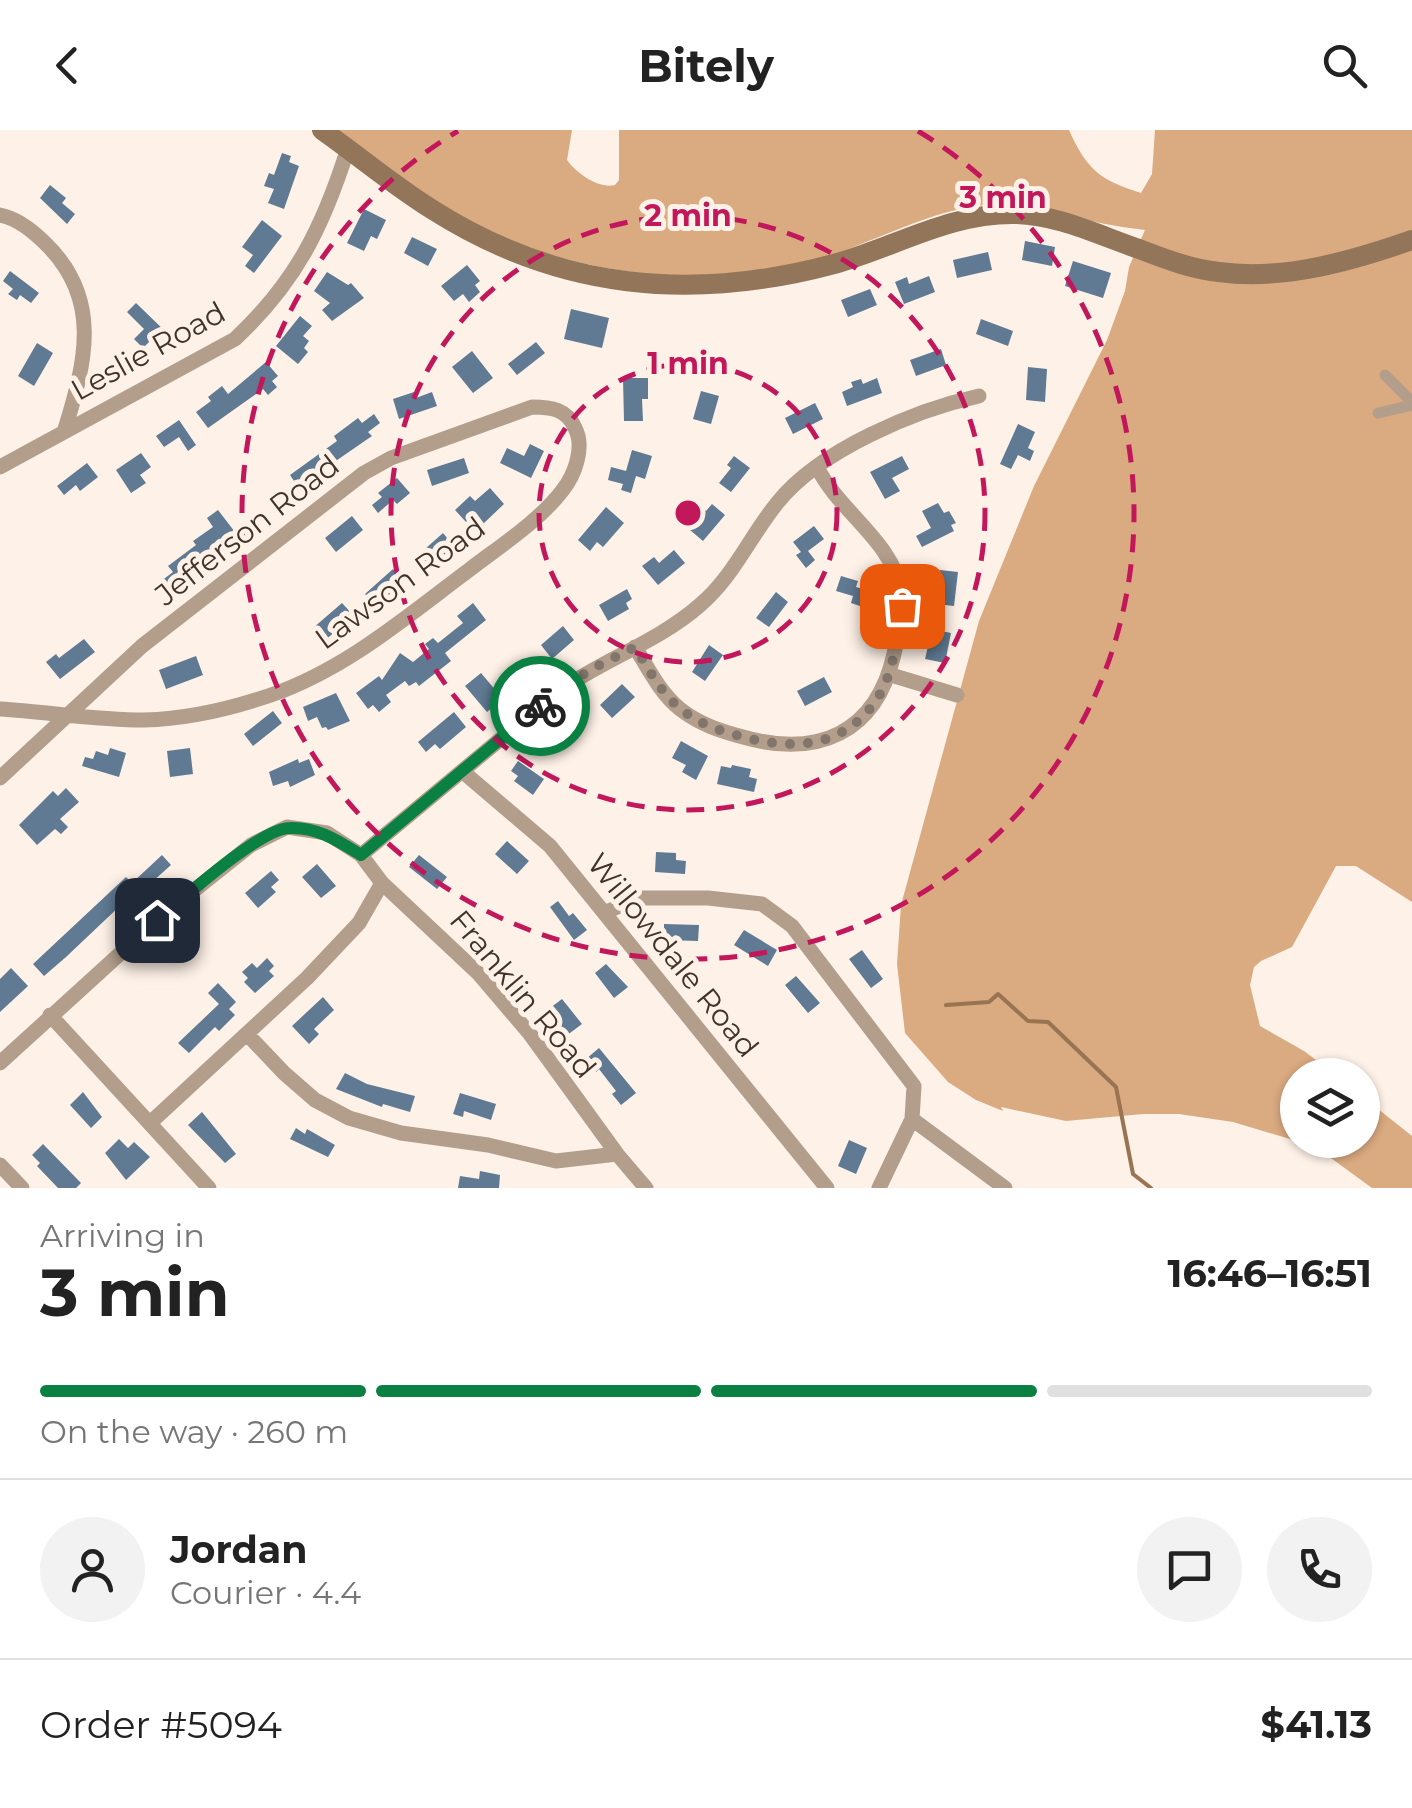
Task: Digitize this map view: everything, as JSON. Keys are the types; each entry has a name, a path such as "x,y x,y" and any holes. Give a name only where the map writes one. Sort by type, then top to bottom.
{"main road":[{"path":"322,130 433,210 486,240 572,271 637,283 729,285 778,277 838,263 970,217 1002,214 1056,220 1188,266 1238,274 1297,270 1412,240"}],"street":[{"name":"Leslie Road","path":"0,466 235,339 266,310 315,238 348,148"},
{"path":"0,215 35,233 59,256 78,287 85,328 82,374 65,429"},
{"path":"1378,413 1412,404 1385,375"},
{"path":"361,855 572,682 704,603 738,564 775,504 816,468 918,412 979,396"},
{"name":"Jefferson Road","path":"0,778 142,646 364,474 391,458 532,408 550,407 570,417"},
{"name":"Lawson Road","path":"0,709 145,720 216,712 274,694 338,666 480,562 551,504 569,480 579,452 579,436 570,417"},
{"path":"635,647 664,692 691,716 714,729 784,746 814,744 848,729 876,700 888,674 902,606 898,578 870,532 816,468"},
{"path":"888,674 957,695"},
{"name":"Willowdale Road","path":"462,771 550,846 827,1188"},
{"name":"Franklin Road","path":"50,1015 157,920 251,845 286,827 326,833 361,855 382,883 478,974 530,1034 646,1188"},
{"path":"150,1123 359,923 382,883"},
{"path":"606,912 638,898 708,898 762,904 792,926 914,1086 912,1120 879,1188"},
{"path":"0,1063 50,1015 209,1188"},
{"path":"247,1034 315,1100 349,1118 401,1133 488,1145 556,1161 617,1154"},
{"path":"912,1120 1005,1188"},
{"path":"0,1166 22,1188"}],"shaded area":[{"path":"336,130 572,130 567,160 589,179 609,186 619,180 619,130 1069,130 1096,172 1141,193 1152,174 1155,130 1412,130 1412,902 1356,866 1336,866 1292,947 1254,967 1250,985 1260,1026 1313,1058 1280,1058 1280,1136 1233,1122 1179,1114 1066,1121 1001,1107 1003,1111 948,1082 905,1033 897,964 901,905 979,621 1034,486 1107,340 1125,291 1129,267 1145,230 1028,206 979,206 931,217 838,253 780,269 671,276 599,267 505,240 424,195"},
{"path":"1380,1111 1412,1136 1412,1188 1372,1188 1331,1158 1380,1158"}],"building":[{"path":"282,153 291,156 289,162 299,166 284,209 268,203 274,189 264,186 269,173 274,175"},
{"path":"50,185 66,198 62,203 75,214 67,224 40,198"},
{"path":"364,209 386,220 377,239 371,236 364,251 347,243"},
{"path":"262,220 282,236 254,273 245,266 253,255 242,247"},
{"path":"412,237 437,249 428,266 404,253"},
{"path":"1025,241 1055,247 1052,266 1022,260"},
{"path":"988,252 992,270 957,278 953,260"},
{"path":"1073,261 1111,273 1103,298 1065,286"},
{"path":"467,265 480,281 475,285 480,292 469,302 463,294 454,301 441,286"},
{"path":"10,271 39,293 31,303 20,295 17,300 8,294 13,289 3,281"},
{"path":"327,272 348,285 351,283 364,298 332,321 322,310 330,303 314,291"},
{"path":"929,276 935,292 904,304 895,282 907,277 909,284"},
{"path":"870,289 877,305 848,317 841,300"},
{"path":"136,303 168,334 156,345 151,340 143,348 134,339 144,329 127,312"},
{"path":"571,309 609,318 602,348 564,339"},
{"path":"300,316 312,326 303,336 309,341 304,348 308,352 298,364 276,346"},
{"path":"981,319 1013,331 1008,346 976,334"},
{"path":"536,342 545,353 517,375 508,364"},
{"path":"37,343 53,353 34,386 18,376"},
{"path":"941,349 946,365 916,376 910,360"},
{"path":"472,351 493,378 473,393 452,367"},
{"path":"266,362 278,376 272,381 277,387 268,395 263,389 208,428 196,412 211,401 208,397 222,386 228,394"},
{"path":"1028,367 1047,369 1045,402 1026,400"},
{"path":"623,378 648,378 648,399 642,399 643,421 624,421"},
{"path":"877,378 882,393 847,406 842,392 853,387 851,382 861,379 863,384"},
{"path":"701,391 719,396 711,424 693,419"},
{"path":"414,392 416,398 432,392 437,406 399,419 393,399"},
{"path":"815,403 823,419 793,434 785,418"},
{"path":"374,414 380,423 368,432 372,436 298,487 290,475 337,441 334,436 358,418 362,423"},
{"path":"179,420 196,445 188,451 179,437 164,447 156,436"},
{"path":"1018,424 1035,432 1028,448 1034,451 1030,461 1018,455 1011,469 1000,464"},
{"path":"530,444 544,451 531,478 500,463 507,448 524,456"},
{"path":"632,450 652,456 645,479 636,476 631,493 621,490 623,484 608,480 611,467 626,471"},
{"path":"141,453 151,467 140,475 146,483 131,493 116,470"},
{"path":"734,456 750,468 731,492 719,483 731,468 727,465"},
{"path":"902,456 909,469 892,478 900,491 885,499 870,472"},
{"path":"464,458 469,473 432,486 427,470"},
{"path":"87,463 98,477 80,491 76,485 64,495 57,486"},
{"path":"397,478 410,493 397,504 393,500 378,513 372,505 382,497 378,493"},
{"path":"490,488 504,504 483,524 474,515 466,522 455,510 470,496 475,501"},
{"path":"938,503 956,523 951,525 954,531 922,547 916,536 931,528 922,511"},
{"path":"712,504 725,515 703,541 690,530 695,524 689,518 699,505 706,511"},
{"path":"606,507 624,523 603,547 597,542 590,551 578,540"},
{"path":"218,510 238,536 182,574 187,580 164,596 156,585 173,572 168,566 213,527 207,518"},
{"path":"352,516 363,530 336,552 325,538"},
{"path":"814,526 824,539 808,551 815,560 806,568 796,555 801,552 793,542"},
{"path":"443,533 454,546 427,570 416,557"},
{"path":"674,550 685,563 658,585 642,566 654,557 659,563"},
{"path":"393,569 404,582 376,606 365,594"},
{"path":"940,570 958,572 954,606 936,604"},
{"path":"841,576 858,581 856,587 874,592 869,609 851,603 853,596 836,591"},
{"path":"627,589 632,599 626,603 629,609 608,621 599,605"},
{"path":"776,592 788,602 769,627 756,618"},
{"path":"342,603 354,616 324,641 313,628"},
{"path":"473,603 486,620 445,653 451,661 419,686 416,682 409,686 405,681 386,695 391,702 379,712 373,705 368,709 356,693 379,676 382,680 400,653 413,662 429,649 425,644 433,638 438,643 463,623 457,616"},
{"path":"563,626 574,640 552,659 541,645"},
{"path":"932,629 951,633 945,663 925,659"},
{"path":"84,639 95,652 60,679 46,662 56,654 59,658"},
{"path":"709,645 723,655 705,681 692,672"},
{"path":"196,656 203,675 166,689 159,670"},
{"path":"481,673 503,699 487,712 465,686"},
{"path":"824,677 832,692 805,706 797,691"},
{"path":"622,684 635,697 612,718 600,705"},
{"path":"336,693 350,721 328,730 322,728 317,717 308,721 303,707"},
{"path":"273,711 282,723 253,746 244,734"},
{"path":"454,712 466,727 440,749 435,744 426,752 418,742"},
{"path":"681,741 708,756 696,780 682,772 686,765 672,758"},
{"path":"110,748 126,753 119,777 82,766 85,757 93,759 96,751 108,755"},
{"path":"190,748 193,774 170,777 167,751"},
{"path":"298,759 299,763 309,759 315,775 290,787 288,781 273,786 269,772"},
{"path":"518,761 544,779 533,795 514,781 518,776 511,771"},
{"path":"721,766 751,769 749,777 757,779 754,792 717,784"},
{"path":"66,788 79,802 60,819 68,827 61,834 55,829 37,845 19,825 53,791 58,796"},
{"path":"507,841 529,861 517,874 495,854"},
{"path":"656,852 676,853 676,860 686,861 685,874 655,872"},
{"path":"162,855 171,865 44,976 33,964 126,877 132,883"},
{"path":"419,855 447,877 437,889 409,867"},
{"path":"317,864 336,886 321,898 302,877"},
{"path":"271,871 279,880 271,887 276,892 258,908 245,893"},
{"path":"558,901 587,930 574,940 550,907"},
{"path":"664,924 699,925 698,941 664,940"},
{"path":"744,930 777,950 768,966 734,945"},
{"path":"862,950 883,979 871,988 849,959"},
{"path":"267,958 274,966 269,971 274,976 255,993 244,982 248,978 242,972 252,963 257,968"},
{"path":"606,964 628,987 614,998 595,973"},
{"path":"11,968 28,986 0,1012 0,979"},
{"path":"796,976 820,1003 808,1013 785,985"},
{"path":"218,983 236,1002 229,1009 235,1015 219,1031 215,1027 189,1053 178,1043 219,1004 208,993"},
{"path":"323,997 334,1010 314,1029 319,1034 309,1044 292,1026"},
{"path":"562,999 582,1024 566,1036 546,1011"},
{"path":"599,1048 636,1093 621,1105 612,1094 616,1091 586,1059"},
{"path":"345,1073 367,1084 415,1096 410,1112 383,1104 382,1107 336,1089"},
{"path":"83,1092 102,1117 91,1128 70,1105"},
{"path":"460,1093 496,1104 491,1120 464,1111 463,1117 453,1114"},
{"path":"202,1112 236,1154 225,1163 188,1125"},
{"path":"296,1128 305,1134 307,1129 335,1145 328,1157 290,1139"},
{"path":"119,1139 128,1148 134,1142 150,1157 126,1180 105,1153"},
{"path":"849,1140 867,1148 856,1174 838,1166"},
{"path":"43,1144 81,1183 76,1188 58,1188 37,1166 40,1163 32,1155"},
{"path":"480,1171 500,1175 499,1188 458,1188 460,1176 479,1179"}],"waterway":[{"path":"946,1005 989,1002 998,994 1028,1021 1048,1022 1116,1087 1133,1174 1151,1188"}],"way so far":[{"path":"540,706 588,671 635,647 669,698 703,724 774,745 814,744 848,729 876,700 892,663 902,606"}],"route":[{"path":"157,920 251,845 286,827 326,833 361,855 540,706"}]}
